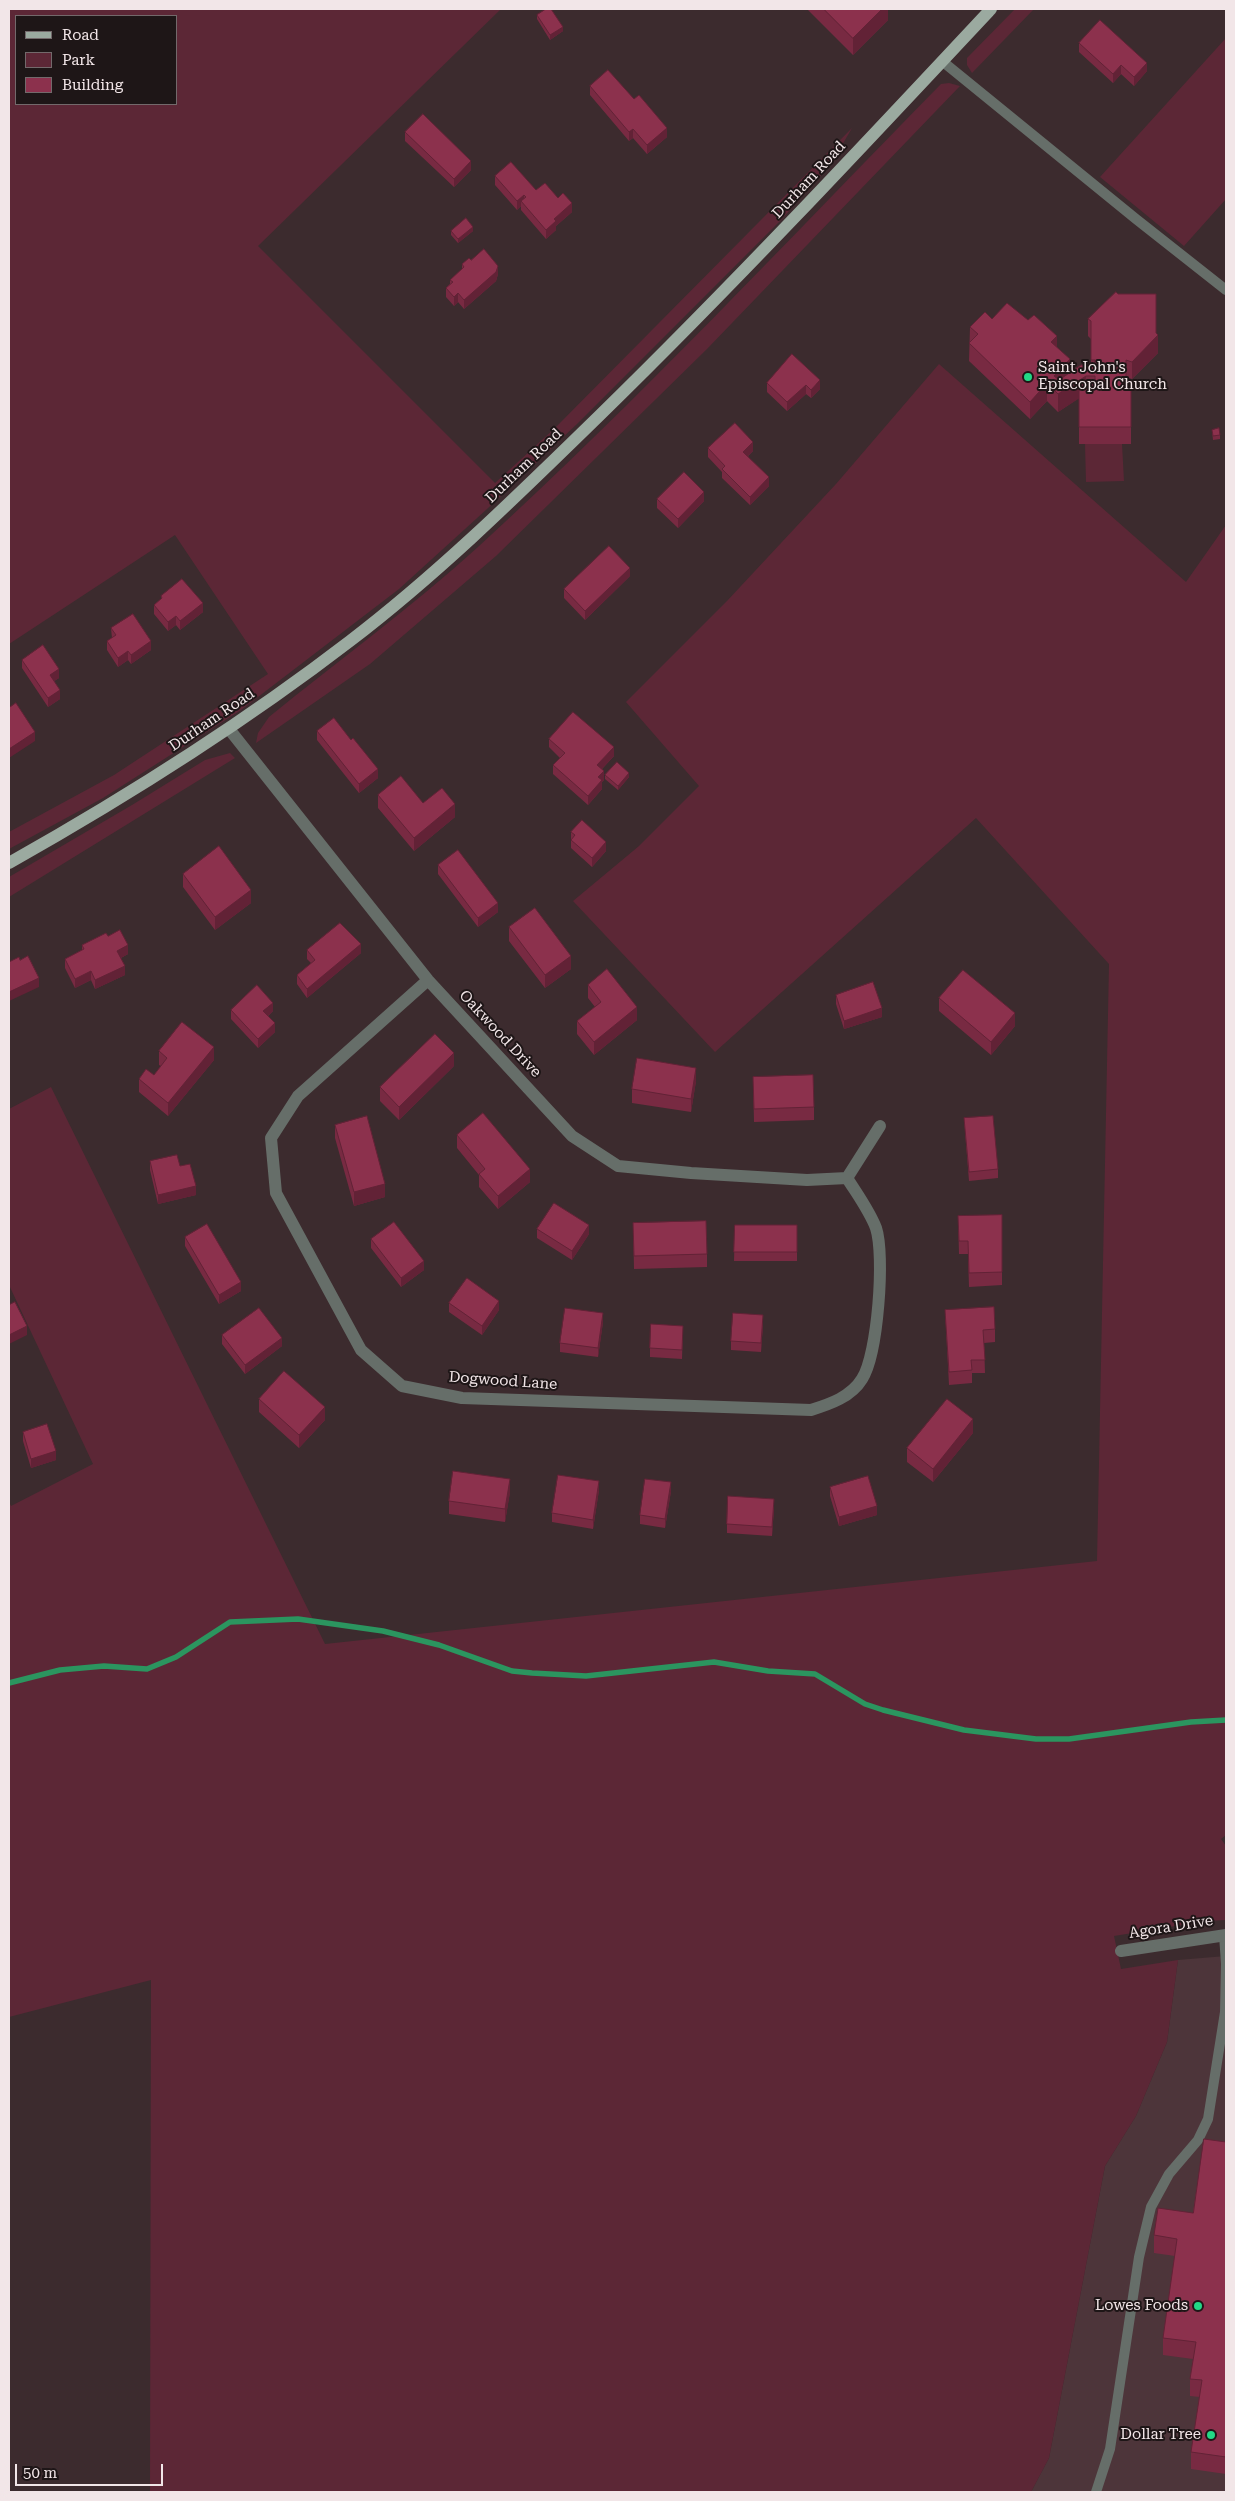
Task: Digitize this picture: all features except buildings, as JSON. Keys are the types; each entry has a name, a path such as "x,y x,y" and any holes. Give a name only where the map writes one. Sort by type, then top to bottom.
{"main road":[{"name":"Durham Road","path":"9,863 148,783 229,729 352,640 413,590 494,518 676,340 799,215 991,9"}],"street":[{"name":"Oakwood Drive","path":"229,729 428,980 572,1136 618,1166 807,1180 847,1178"},
{"name":"Dogwood Lane","path":"428,980 298,1096 271,1138 276,1193 361,1350 402,1386 462,1398 811,1410 840,1401 862,1380 871,1360 875,1338 880,1246 869,1212 847,1178"},
{"path":"847,1178 880,1126"},
{"name":"Agora Drive","path":"1121,1952 1225,1935"}],"lane":[{"path":"942,61 1226,290"},
{"path":"1096,2492 1110,2449 1139,2257 1151,2207 1168,2174 1198,2140 1208,2119 1226,2012 1225,1935"}],"shaded area":[{"path":"1226,1956 1226,2492 1031,2492 1049,2458 1105,2166 1136,2116 1167,2042 1178,1960"}],"green space":[{"path":"9,9 501,9 258,246 495,483 554,429 852,128 831,164 781,220 577,424 399,589 241,710 103,798 9,849 9,832 114,775 268,674 175,535 9,644"},
{"path":"1015,9 1034,9 972,73 967,65 967,58"},
{"path":"1226,38 1226,199 1184,246 1100,177"},
{"path":"949,83 960,86 707,349 496,556 370,664 256,743 258,733 269,717 375,634 453,569 597,435 941,84"},
{"path":"939,364 1186,582 1226,525 1226,1835 1221,1839 1226,1846 1226,1920 1206,1921 1114,1936 1121,1969 1178,1960 1167,2042 1136,2116 1105,2166 1049,2458 1031,2492 150,2492 151,1980 9,2017 9,1502 11,1506 93,1464 9,1285 9,1109 51,1087 325,1644 1097,1561 1109,964 976,818 715,1052 573,901 639,846 699,786 626,702 727,601 836,484"},
{"path":"1085,444 1122,444 1124,481 1086,482"},
{"path":"230,753 235,758 9,897 9,877 205,760"}],"waterway":[{"path":"9,1683 60,1670 104,1666 147,1669 176,1657 230,1622 298,1619 383,1631 439,1645 512,1671 586,1676 714,1662 768,1671 815,1674 865,1704 883,1710 964,1730 1036,1739 1069,1739 1191,1722 1226,1720"}],"place":[{"name":"Saint John's Episcopal Church","path":"1028,377"},
{"name":"Lowes Foods","path":"1198,2306"},
{"name":"Dollar Tree","path":"1211,2435"}]}
